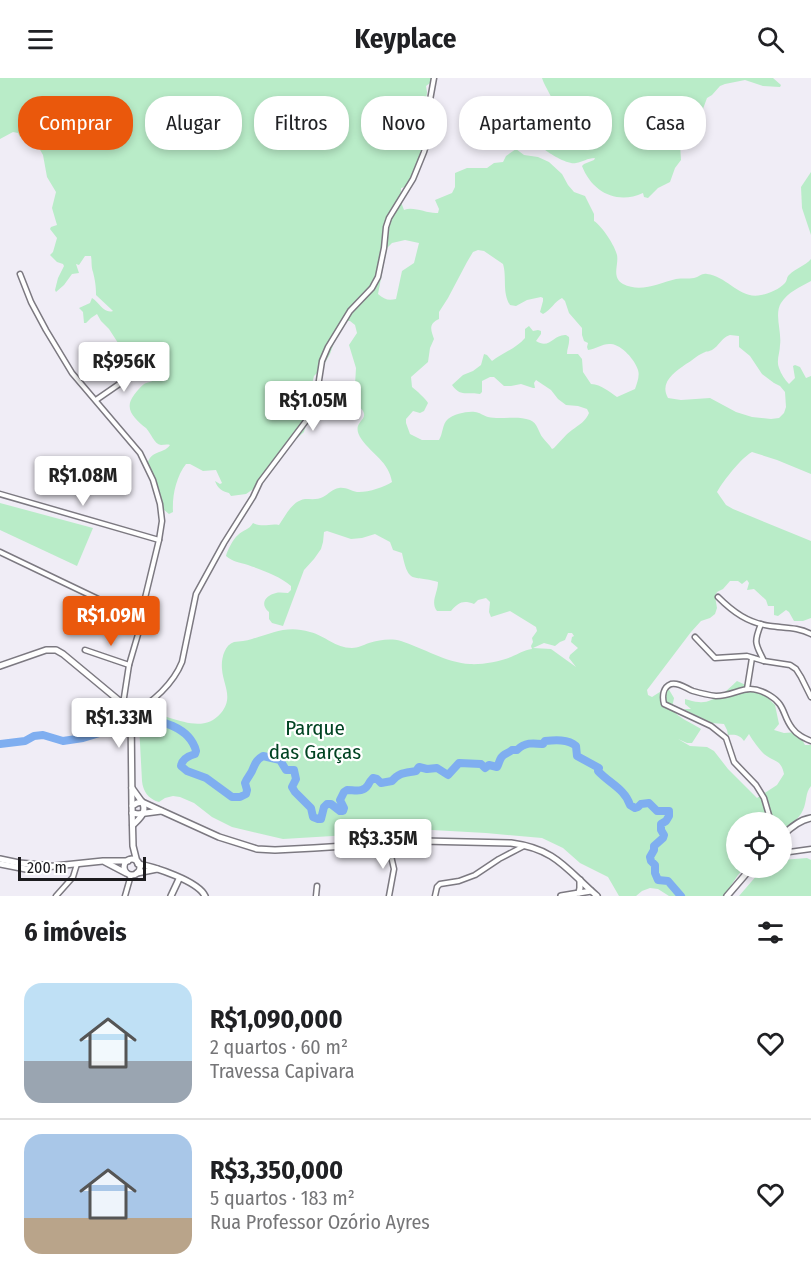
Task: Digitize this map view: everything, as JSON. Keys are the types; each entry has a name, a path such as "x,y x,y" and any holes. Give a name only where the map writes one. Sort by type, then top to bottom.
{"main road":[{"path":"0,666 46,650 56,650 131,712 133,846 129,860 124,864 124,869 128,874"},
{"path":"131,787 142,802 219,837 257,849 304,849 423,841 525,845 549,854 559,861 597,896"},
{"path":"132,809 137,803 142,802"},
{"path":"133,825 143,814 142,802"},
{"path":"132,809 138,814 162,811"},
{"path":"792,826 804,819 811,818"},
{"path":"133,846 139,868 137,873"},
{"path":"1,860 53,866"},
{"path":"1,860 26,869 129,860 159,869 198,887 205,896"},
{"path":"103,861 134,875 159,869"},
{"path":"728,896 743,878"},
{"path":"171,896 179,879"},
{"path":"579,893 580,880"},
{"path":"561,896 591,891"}],"street":[{"path":"131,712 156,696 168,685 179,669 196,594 260,483 309,417 317,393 322,362 328,347 350,311 372,288 378,277 389,218 413,179 428,138 434,78"},
{"path":"20,274 31,302 72,373 140,453 153,480 160,504 162,521 159,540 142,620 129,665 123,704"},
{"path":"96,400 141,369"},
{"path":"0,494 159,540"},
{"path":"0,552 142,620"},
{"path":"718,597 738,615 754,623 788,627 811,634"},
{"path":"761,624 756,641 758,652 764,661"},
{"path":"695,637 715,658 739,656 790,665 796,669 811,697"},
{"path":"86,650 129,665"},
{"path":"747,689 752,658"},
{"path":"768,812 764,798 756,785 734,762 726,738 711,726 664,704 665,689 670,684 675,684 716,696 747,689 759,690 774,698 784,711 792,729 811,741"},
{"path":"388,843 394,872 389,896"},
{"path":"435,896 437,886 440,884 475,875 525,845"},
{"path":"792,852 811,849"},
{"path":"56,896 73,877 77,864"},
{"path":"125,896 128,874"},
{"path":"316,896 317,886"}],"green space":[{"name":"Parque das Garças","path":"0,78 436,78 435,86 430,83 426,86 427,96 361,96 361,150 421,150 410,188 401,188 401,202 404,210 438,213 439,209 435,200 452,193 455,187 455,173 467,168 487,168 494,163 503,162 506,156 517,150 524,155 538,157 549,162 562,174 574,192 585,196 594,214 594,221 616,251 617,278 630,287 650,286 705,274 721,279 747,294 761,295 780,287 789,275 811,259 811,281 791,293 779,307 778,362 789,384 795,378 793,366 795,365 800,367 806,378 811,376 811,474 752,452 733,470 717,492 726,505 733,509 811,541 811,618 794,621 786,610 778,616 774,615 774,606 768,606 766,600 754,589 747,590 749,583 747,580 742,584 738,581 730,581 715,596 717,608 715,614 701,621 691,632 647,690 648,695 652,697 668,688 674,698 672,708 674,711 701,729 692,743 678,739 690,746 707,747 714,751 728,769 757,798 777,785 784,774 779,763 764,754 749,734 744,741 737,735 728,735 724,724 712,723 684,709 691,709 685,704 685,699 697,702 709,701 737,681 761,692 775,705 779,724 774,730 784,733 798,732 805,745 811,745 811,786 801,814 792,824 792,812 726,812 726,878 736,878 724,896 669,896 658,889 650,888 636,896 619,896 608,877 580,863 563,848 542,838 432,830 283,839 232,827 180,797 173,796 159,802 149,797 142,781 139,724 143,716 164,716 197,724 210,722 215,718 227,702 222,669 223,657 228,646 234,642 294,629 316,634 335,644 352,648 381,640 397,640 453,661 475,664 502,660 532,649 532,638 537,631 536,627 510,611 491,617 490,602 486,598 474,604 461,603 451,611 437,611 434,601 438,582 410,575 402,553 393,550 390,542 375,534 351,539 327,531 324,532 321,549 304,570 283,626 272,623 269,619 269,612 264,606 265,600 272,594 288,593 291,586 282,579 226,556 236,537 253,523 279,525 290,509 300,500 321,498 339,488 365,492 392,482 384,464 359,434 358,426 364,414 357,404 356,368 349,345 357,333 355,325 347,321 337,334 322,368 314,376 309,405 302,420 308,418 304,432 287,447 258,486 246,494 231,496 216,484 215,481 222,483 216,470 203,471 186,464 175,487 173,512 169,514 163,509 147,465 154,454 170,445 156,443 130,409 134,395 144,384 156,378 157,364 147,354 139,352 132,361 129,360 97,314 84,323 83,312 79,308 90,303 92,298 105,310 113,311 96,295 91,256 85,256 79,265 76,264 79,273 72,274 56,292 58,278 64,266 50,255 57,238 50,229 57,225 52,208 56,192 47,177 40,150 133,150 133,96 18,96 18,133 13,132 0,139","holes":["405,240 419,243 414,263 402,271 396,299 384,298 378,294 387,248 392,243","484,251 503,264 506,295 510,305 516,306 527,300 541,297 543,301 540,312 543,314 562,298 569,313 582,328 582,335 584,341 588,343 588,350 605,344 615,345 628,354 638,370 635,389 617,397 602,387 591,384 583,372 582,359 578,354 567,354 569,337 562,335 548,343 541,343 536,341 541,331 533,331 529,326 525,329 525,338 518,345 492,361 484,354 481,365 463,375 452,385 462,393 480,394 482,381 490,377 494,377 504,386 521,384 533,388 535,388 536,380 551,390 566,405 587,409 589,413 584,421 552,449 541,436 535,423 530,420 493,418 475,412 461,413 448,419 439,440 422,440 410,434 406,419 413,411 420,413 424,411 428,403 412,387 411,377 428,362 434,339 432,325 439,319 439,312 473,252","730,335 739,336 739,347 750,356 762,374 785,392 786,407 779,418 752,417 736,412 710,398 681,400 668,398 665,387 673,374 698,356 712,350","568,633 572,633 574,636 571,642 578,648 569,658 576,667 551,649 533,648 544,643 555,646 565,640"]},
{"path":"542,78 773,78 781,85 780,87 763,86 745,80 725,84 720,86 706,101 706,96 624,96 624,150 680,150 681,160 670,182 658,188 648,198 644,197 643,193 624,198 606,194 592,183 582,166 595,158 573,163 559,159 545,150 612,150 612,96 551,96"},
{"path":"811,172 811,235 802,208 801,187"},
{"path":"0,503 93,528 77,566 0,530"},
{"path":"807,858 811,860 811,896 739,896 755,878 792,878 792,859"}],"waterway":[{"path":"138,719 164,723 181,730 193,743 196,751 184,760 181,766 187,771 206,778 232,797 246,794 245,783 256,762 263,756 280,760 286,770 294,770 296,779 292,787 311,808 313,817 318,819 321,819 327,804 343,811 340,800 344,792 364,789 373,778 381,783 392,781 400,774 416,771 419,767 437,768 448,775 459,763 481,764 485,768 489,765 497,767 503,755 526,744 543,744 545,741 553,740 569,742 576,746 577,756 599,768 598,771 621,790 630,805 635,808 649,803 657,811 669,811 666,821 661,824 663,838 654,846 650,857 655,865 658,880 668,881 681,896"},
{"path":"0,744 25,741 34,736 43,735 63,741 83,738 103,732 124,721"}]}
